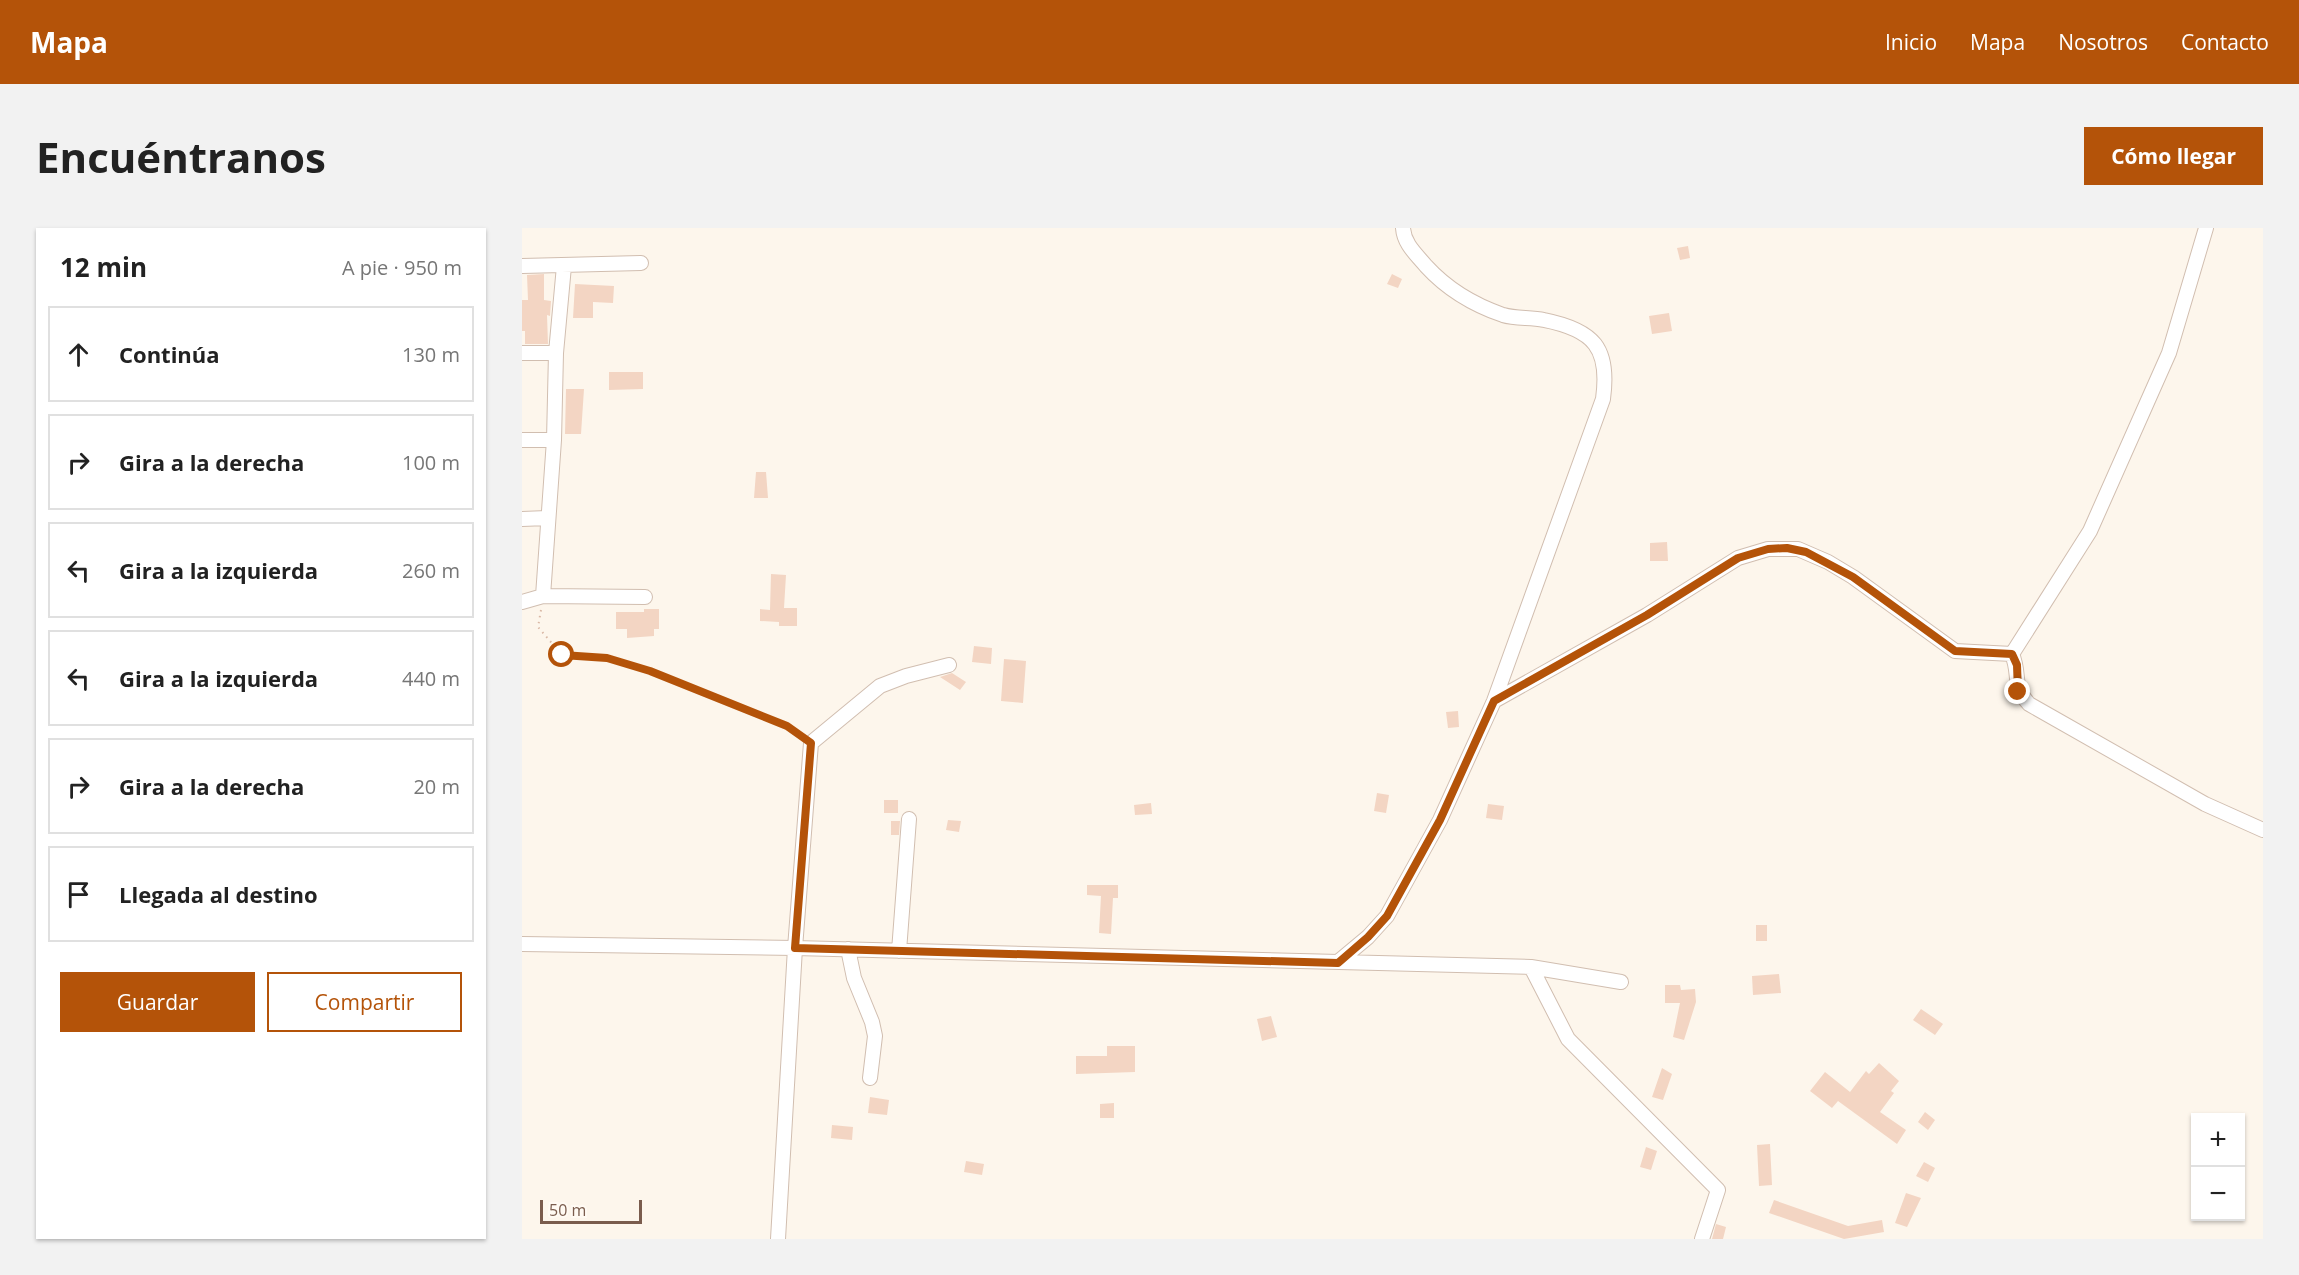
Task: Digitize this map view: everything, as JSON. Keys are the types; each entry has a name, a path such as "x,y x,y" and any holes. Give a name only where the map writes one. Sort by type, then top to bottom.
{"street":[{"path":"1338,963 1368,937 1387,916 1440,820 1494,701 1603,399 1606,375 1600,347 1580,330 1544,320 1505,316 1476,303 1441,282 1407,244 1403,228"},
{"path":"2012,654 2090,531 2169,353 2206,228"},
{"path":"522,266 641,263"},
{"path":"543,596 554,440 556,352 564,266"},
{"path":"522,353 556,352"},
{"path":"522,440 554,440"},
{"path":"522,519 547,518"},
{"path":"1494,701 1647,615 1738,558 1768,549 1798,549 1828,562 1853,577 1955,651 2012,654"},
{"path":"522,602 543,596 645,597"},
{"path":"2012,654 2017,665 2018,692 2029,704 2205,804 2263,830"},
{"path":"778,1239 795,948 811,743 880,686 906,676 949,666"},
{"path":"899,951 909,819"},
{"path":"522,944 848,949 1531,968 1621,982"},
{"path":"848,949 854,978 874,1029 870,1078"},
{"path":"1531,968 1568,1039 1718,1190 1702,1239"}],"path":[{"path":"543,596 538,627 562,655 607,658 650,671 787,726 811,743"}],"building":[{"path":"1688,246 1690,258 1680,260 1677,248"},
{"path":"544,274 544,300 551,301 550,316 547,315 548,344 525,344 525,331 522,331 522,300 528,300 527,275"},
{"path":"1392,274 1402,279 1398,288 1387,284"},
{"path":"575,284 614,286 613,303 593,302 593,318 573,318"},
{"path":"1669,313 1672,331 1652,334 1649,316"},
{"path":"609,372 643,372 643,389 609,390"},
{"path":"566,389 584,389 581,434 565,434"},
{"path":"756,472 766,472 768,498 754,498"},
{"path":"1667,542 1668,561 1650,561 1650,543"},
{"path":"771,574 786,575 784,608 797,608 797,626 779,626 779,622 760,621 760,609 770,610"},
{"path":"644,609 659,609 659,629 654,629 654,636 627,638 627,629 616,629 616,612 644,612"},
{"path":"974,646 992,648 991,664 972,662"},
{"path":"1004,659 1026,661 1023,703 1001,701"},
{"path":"952,673 966,682 960,690 940,677"},
{"path":"1458,711 1459,727 1448,728 1446,712"},
{"path":"1377,793 1389,795 1386,813 1374,811"},
{"path":"884,800 898,800 898,813 884,813"},
{"path":"1151,803 1152,814 1135,815 1134,805"},
{"path":"1488,804 1504,806 1502,820 1486,818"},
{"path":"948,820 961,821 959,832 946,830"},
{"path":"891,821 900,821 899,835 891,835"},
{"path":"1087,885 1118,885 1118,898 1113,898 1111,934 1099,933 1101,896 1087,895"},
{"path":"1756,925 1767,925 1767,941 1756,941"},
{"path":"1779,974 1781,993 1753,995 1752,976"},
{"path":"1665,985 1680,985 1681,990 1695,989 1696,1002 1684,1040 1673,1037 1680,1003 1665,1003"},
{"path":"1921,1009 1943,1024 1935,1035 1913,1020"},
{"path":"1271,1016 1277,1037 1262,1041 1257,1019"},
{"path":"1107,1046 1135,1046 1135,1072 1076,1074 1076,1056 1107,1056"},
{"path":"1879,1063 1899,1081 1891,1091 1894,1093 1880,1112 1906,1130 1897,1144 1838,1101 1832,1108 1810,1091 1825,1072 1850,1092 1866,1071 1869,1074"},
{"path":"1662,1068 1672,1074 1663,1100 1652,1097"},
{"path":"870,1097 889,1100 887,1115 868,1113"},
{"path":"1114,1103 1114,1118 1100,1118 1100,1104"},
{"path":"1925,1112 1935,1120 1928,1130 1918,1122"},
{"path":"832,1125 853,1127 852,1140 831,1138"},
{"path":"1770,1144 1772,1185 1759,1186 1757,1145"},
{"path":"1646,1147 1657,1151 1651,1170 1640,1167"},
{"path":"966,1161 984,1164 982,1175 964,1172"},
{"path":"1924,1162 1935,1168 1928,1182 1916,1176"},
{"path":"1906,1193 1921,1198 1907,1227 1895,1223"},
{"path":"1774,1200 1848,1226 1882,1220 1884,1232 1844,1239 1769,1213"},
{"path":"1716,1224 1726,1227 1723,1239 1712,1239"}],"route":[{"path":"562,655 607,658 650,671 787,726 811,743 795,948 1338,963 1368,937 1387,916 1440,820 1494,701 1647,615 1738,558 1768,549 1787,548 1798,549 1828,562 1853,577 1955,651 1981,654 1999,651 2012,654 2017,665 2018,692"}]}
